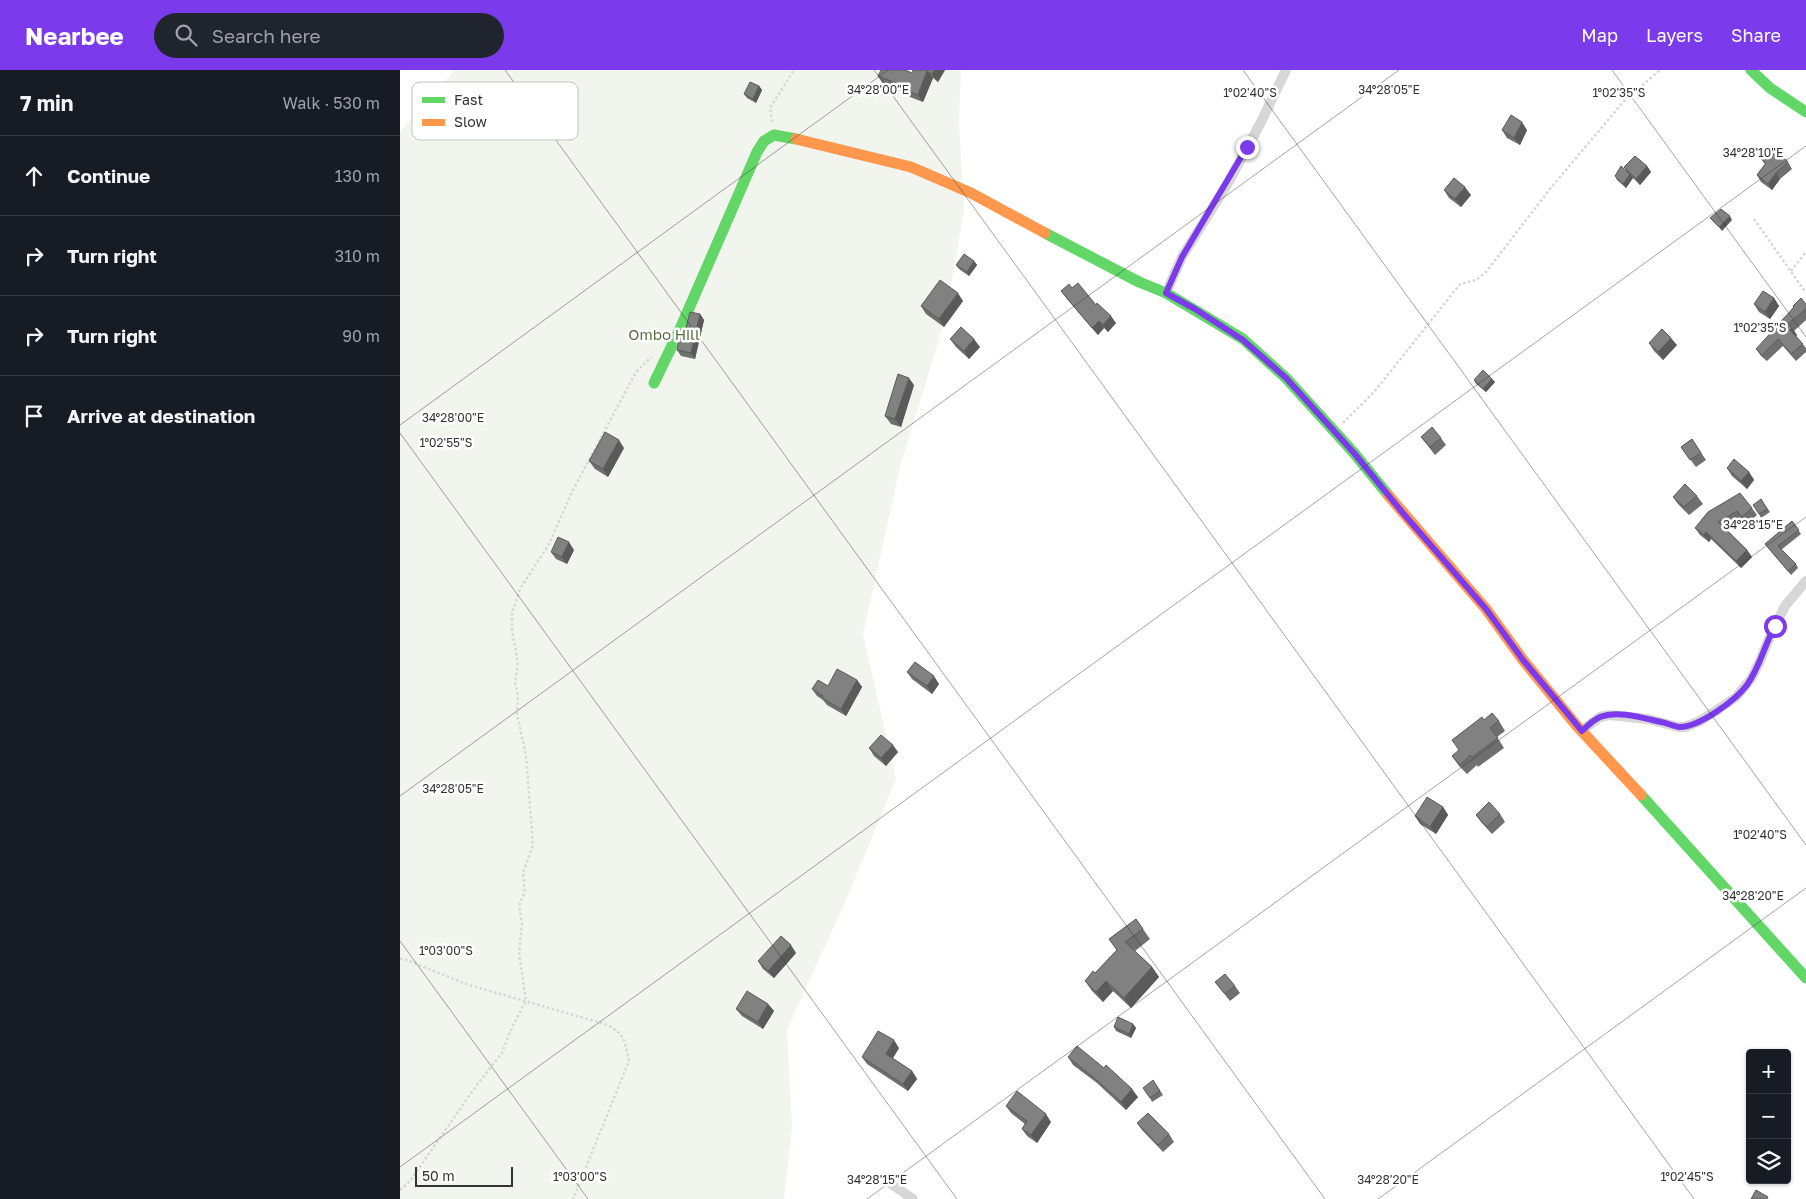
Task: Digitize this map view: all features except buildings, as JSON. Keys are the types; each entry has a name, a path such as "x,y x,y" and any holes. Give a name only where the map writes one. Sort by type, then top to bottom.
{"street":[{"path":"1166,293 1182,257 1236,168 1286,70"},
{"path":"1751,70 1757,78 1771,89 1806,112"},
{"path":"654,383 742,190 757,152 764,141 774,135 816,142 911,167 970,193 1089,257 1166,293 1195,309 1249,344 1286,378 1334,430 1486,609 1523,660 1582,731 1806,977"},
{"path":"1582,731 1600,717 1609,715 1648,719 1678,727 1685,726 1700,721 1720,708 1736,697 1751,679 1782,611 1806,581"},
{"path":"890,1183 913,1199"}],"path":[{"path":"774,135 770,108 794,70"},
{"path":"1334,430 1375,391 1460,284 1476,280 1486,272 1550,189 1624,101 1660,70"},
{"path":"1754,219 1806,293"},
{"path":"1791,271 1806,252"},
{"path":"400,1190 410,1181 476,1086 502,1053 526,1000 518,954 522,924 519,905 525,892 523,873 533,844 526,756 517,714 518,696 515,682 518,663 512,631 512,613 520,589 549,544 572,492 636,372 650,358 666,359"},
{"path":"400,959 470,985 526,1000 619,1030 625,1041 629,1061 573,1199"}],"green space":[{"name":"Ombo Hill","path":"455,70 961,70 959,121 964,210 945,320 900,467 863,634 896,779 849,893 787,1030 792,1128 784,1199 400,1199 400,132 412,118 412,140 578,140 578,82 444,82"}],"traffic: fast":[{"path":"1751,70 1770,88 1806,112"},
{"path":"654,383 680,329 757,152 764,141 774,135 796,139"},
{"path":"1045,233 1139,282 1166,293 1243,339 1286,378 1354,453 1388,495"},
{"path":"1641,795 1806,978"}],"traffic: slow":[{"path":"796,139 911,167 971,193 1045,233"},
{"path":"1388,495 1486,609 1523,660 1576,725 1641,795"}],"route":[{"path":"1247,147 1228,183 1182,257 1166,293 1195,309 1260,352 1286,378 1354,453 1486,609 1523,660 1582,731 1600,717 1609,715 1648,719 1678,727 1700,721 1736,697 1745,688 1757,670 1775,626"}]}
